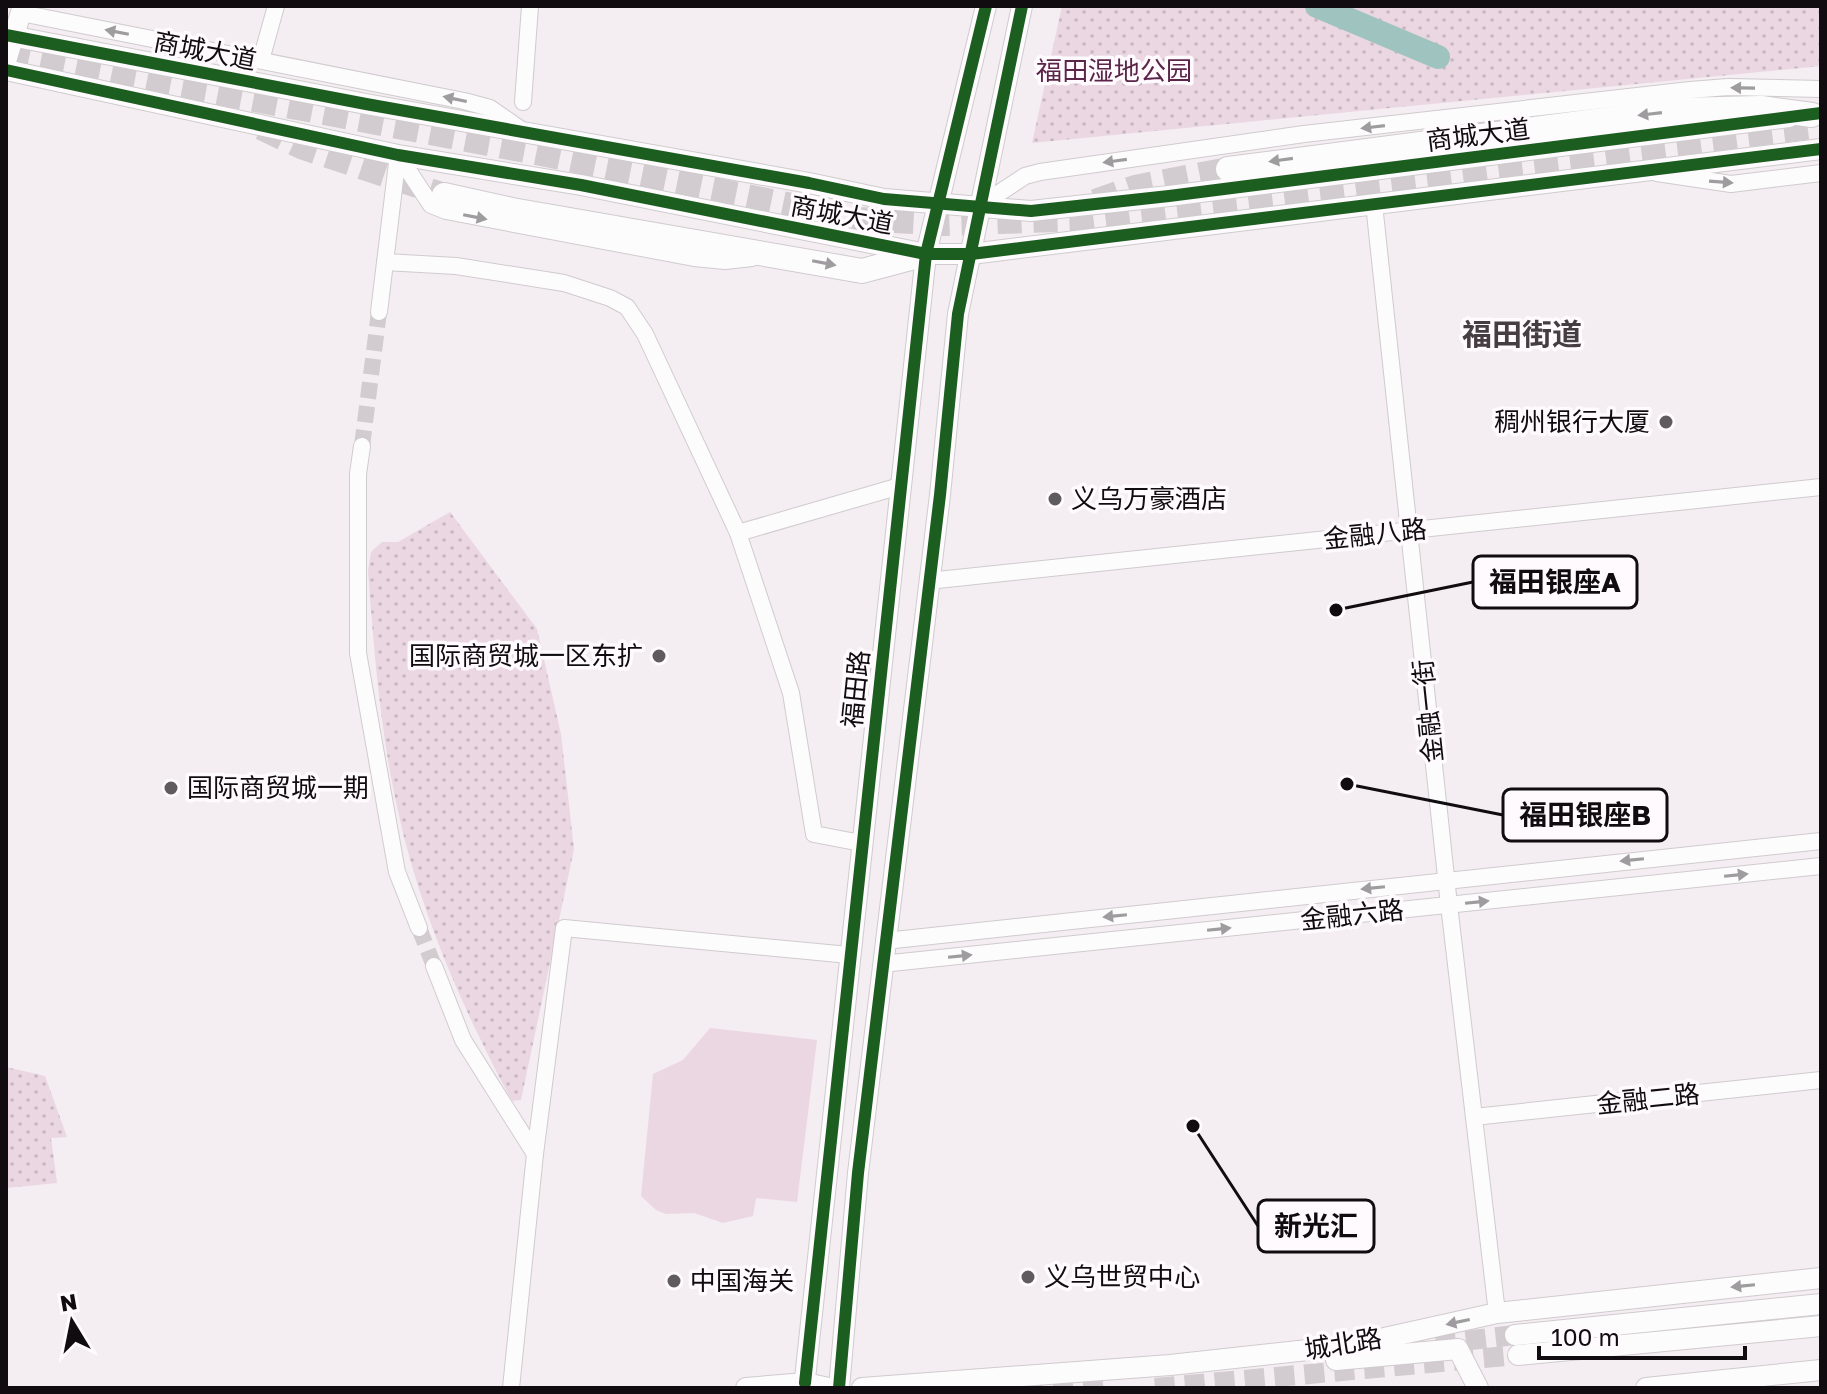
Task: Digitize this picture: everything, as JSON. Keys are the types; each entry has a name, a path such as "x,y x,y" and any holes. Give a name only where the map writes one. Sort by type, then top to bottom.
{"highway":[{"path":"1228,169 1679,110 1761,108 1816,114"},
{"path":"444,195 512,210 862,271 926,254"}],"main road":[{"name":"福田路","path":"804,1386 926,254 986,6"},
{"path":"839,1388 858,1173 958,314 1022,6"},
{"path":"6,61 10,36 22,10"},
{"name":"商城大道","path":"10,36 884,199 1031,211 1816,114"},
{"name":"商城大道","path":"6,70 398,155 581,185 926,254 971,254 1821,149"},
{"name":"城北路","path":"862,1388 1170,1365 1338,1347 1497,1313 1821,1278"},
{"path":"1821,1304 1517,1345 1821,1326"},
{"name":"城北路","path":"1022,1388 1458,1349 1478,1388"},
{"path":"1646,1388 1821,1370"},
{"path":"746,1388 829,1388"}],"street":[{"path":"261,60 276,6"},
{"path":"523,102 530,6"},
{"path":"22,10 464,101 490,108 524,132"},
{"path":"981,205 1025,176 1040,172 1304,134 1690,90 1728,87 1821,89"},
{"path":"398,155 431,205 446,211 694,258 725,261 777,254"},
{"path":"379,312 398,155"},
{"path":"1644,171 1731,184 1821,173"},
{"name":"金融一街","path":"1374,204 1449,905 1497,1313"},
{"path":"385,262 456,266 564,283 627,307 645,334 738,533 791,693 814,834 861,843"},
{"path":"362,446 358,474 358,653 397,872 419,928"},
{"path":"738,533 900,486"},
{"name":"金融八路","path":"928,581 1821,487"},
{"name":"金融六路","path":"885,941 1821,841"},
{"name":"金融六路","path":"882,964 1821,866"},
{"path":"511,1388 535,1154 564,928 849,955"},
{"path":"434,966 463,1040 535,1154"},
{"name":"金融二路","path":"1474,1117 1821,1080"}],"green space":[{"name":"福田湿地公园","path":"1062,6 1821,6 1821,66 1032,143"},
{"path":"450,512 537,629 561,734 574,849 521,1100 512,1101 494,1066 459,994 430,921 406,845 382,719 368,571 371,552 382,542 398,542"},
{"path":"710,1028 817,1040 797,1202 756,1198 753,1216 723,1223 694,1213 666,1214 656,1210 641,1196 653,1074 683,1060"},
{"path":"6,1067 45,1076 67,1137 51,1138 57,1183 6,1188"}],"waterway":[{"path":"1317,6 1438,57"}],"tunnel":[{"path":"6,51 860,219 946,224 1083,219 1821,126"},
{"path":"261,128 301,147 444,195"},
{"path":"1095,201 1135,187 1228,169"},
{"path":"362,446 379,312"},
{"path":"419,928 434,966"},
{"path":"1436,1344 1515,1335"},
{"path":"1155,1388 1518,1355"},
{"path":"1023,1388 1109,1379"}],"cycle path":[{"path":"805,1383 926,254 986,6"},
{"path":"839,1388 858,1173 940,495 958,314 1022,6"},
{"path":"6,35 884,199 1031,211 1821,113"},
{"path":"6,70 398,155 581,185 926,254 971,254 1821,149"}],"place":[{"name":"稠州银行大厦","path":"1666,422"},
{"name":"义乌万豪酒店","path":"1055,499"},
{"name":"福田银座A","path":"1336,610"},
{"name":"国际商贸城一区东扩","path":"659,656"},
{"name":"福田银座B","path":"1347,784"},
{"name":"国际商贸城一期","path":"171,788"},
{"name":"新光汇","path":"1193,1126"},
{"name":"义乌世贸中心","path":"1028,1277"},
{"name":"中国海关","path":"674,1281"}],"district":[{"name":"福田街道","path":"1522,335"}]}
